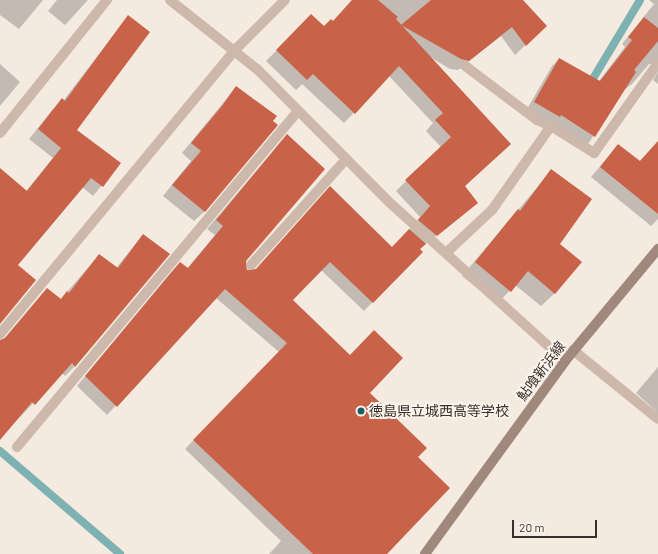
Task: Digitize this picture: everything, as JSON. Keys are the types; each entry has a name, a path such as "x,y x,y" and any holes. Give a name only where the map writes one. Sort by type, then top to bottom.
{"main road":[{"name":"鮎喰新浜線","path":"425,554 565,360 658,249"}],"street":[{"path":"0,133 107,0"},
{"path":"170,0 234,51 298,110 346,159 446,253 565,360"},
{"path":"0,334 234,51 285,0"},
{"path":"464,65 537,120 551,126 594,154 658,63"},
{"path":"17,447 298,110"},
{"path":"446,253 492,210 551,126"},
{"path":"251,265 346,159"},
{"path":"573,350 658,420"}],"building":[{"path":"352,0 378,0 398,17 396,19 511,144 465,186 478,203 437,236 418,220 430,206 405,180 451,137 435,120 443,113 399,66 355,114 313,74 307,80 276,50 311,14 324,26 331,19 333,21"},
{"path":"431,0 523,0 547,26 526,46 512,27 469,61 461,59 401,25"},
{"path":"128,15 150,32 77,130 121,163 103,187 91,178 18,265 36,280 0,324 0,168 27,191 61,148 38,129 62,98 65,101"},
{"path":"644,17 658,28 658,41 634,70 636,72 595,137 561,115 560,117 534,102 559,58 600,81 632,40 628,37"},
{"path":"236,86 277,116 273,121 278,125 205,212 172,185 201,151 191,143 222,106"},
{"path":"287,134 325,169 246,261 247,270 256,269 330,186 392,247 409,229 426,244 420,249 423,252 373,303 330,262 293,300 350,355 374,330 403,358 370,393 427,448 418,457 450,488 387,554 313,554 193,440 287,343 225,289 117,407 85,376 180,262 188,268 223,226 216,220"},
{"path":"658,141 658,214 600,167 618,144 640,161"},
{"path":"551,169 592,199 560,244 582,262 555,294 528,271 511,292 475,262 518,209 520,211"},
{"path":"143,234 170,254 75,367 72,363 35,405 32,402 0,440 0,340 5,338 47,288 61,299 67,291 69,293 99,254 118,268"}],"waterway":[{"path":"588,87 640,0"},
{"path":"0,451 120,554"}],"place":[{"name":"徳島県立城西高等学校","path":"361,411"}]}
